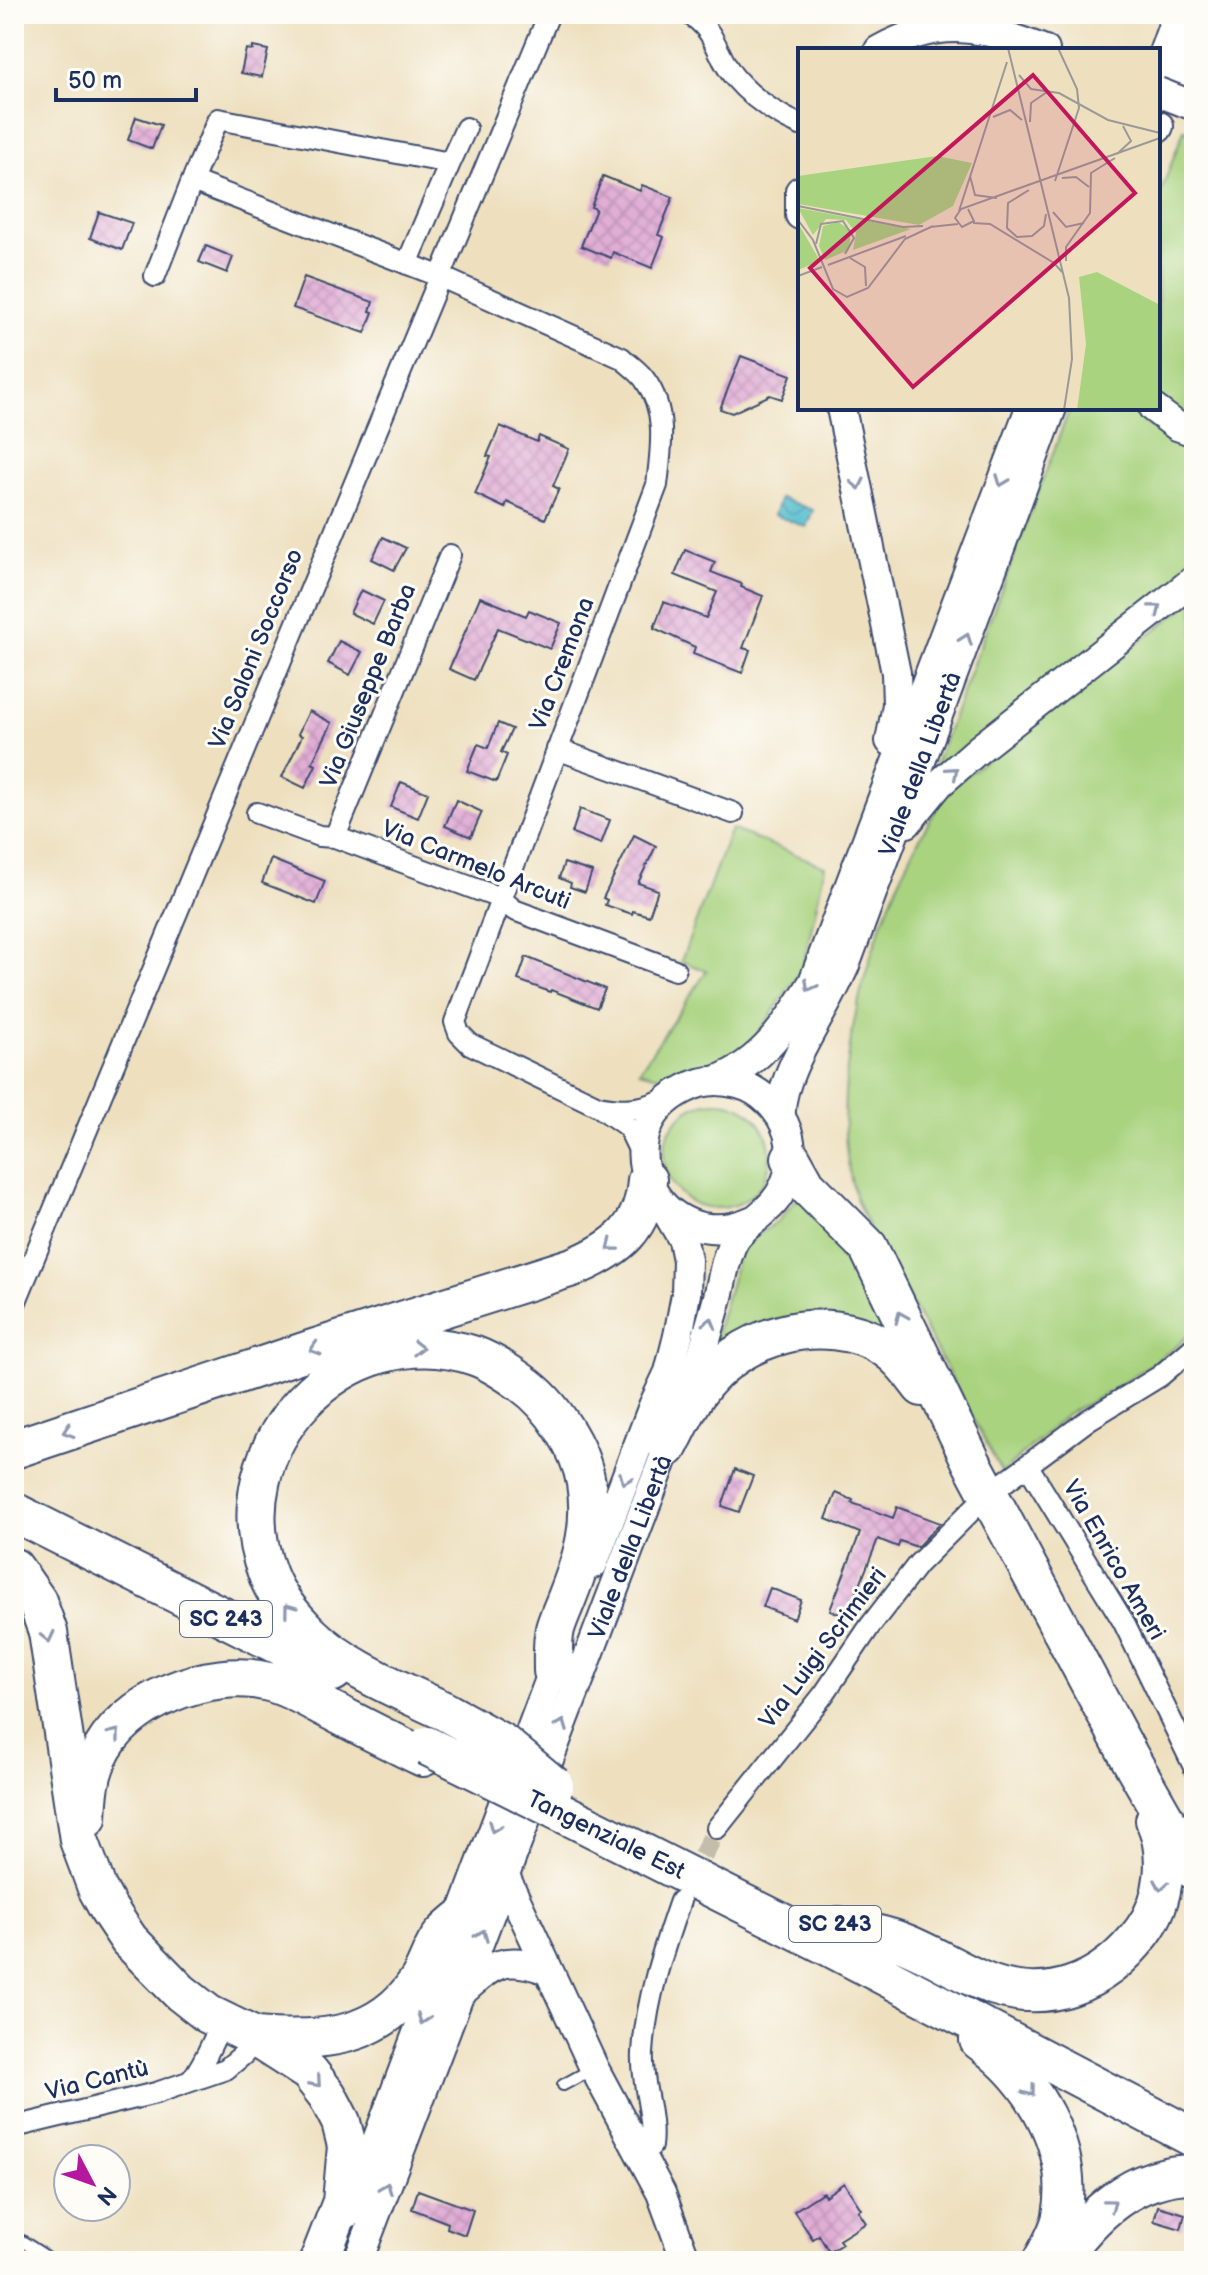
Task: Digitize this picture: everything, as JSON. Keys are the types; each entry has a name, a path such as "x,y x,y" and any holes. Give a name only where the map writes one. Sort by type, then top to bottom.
{"highway":[{"path":"791,1158 816,1196 868,1247 987,1473 1130,1758 1194,1870"},
{"path":"14,1449 313,1349 576,1266 612,1248 632,1227 644,1205 651,1181"},
{"path":"668,1447 698,1391 719,1369 745,1350 772,1336 802,1330 835,1329 861,1336 885,1348 906,1366 987,1473"},
{"path":"549,1795 483,1787 434,1735 362,1670 312,1636 286,1608 268,1576 257,1525 258,1492 267,1456 288,1420 344,1367 371,1355 408,1347 443,1349 476,1356 534,1392 555,1417 573,1446 586,1481 588,1522 585,1552 555,1629 553,1671"},
{"name":"SC 243","path":"14,1512 434,1735"},
{"name":"SC 243","path":"14,1538 434,1735"},
{"path":"14,1568 37,1601 48,1632 79,1840 97,1888 129,1940 152,1966 208,2014 309,2072 327,2095 341,2122 347,2146 342,2202 319,2261"},
{"path":"97,1888 87,1817 89,1784 98,1757 124,1723 152,1700 217,1679 268,1682 434,1735 502,1743 549,1795"},
{"path":"833,1936 899,1940 985,1982 1005,1988 1049,1991 1070,1988 1092,1979 1112,1966 1149,1924 1163,1880 1160,1830 1130,1758"},
{"name":"Tangenziale Est","path":"549,1795 1194,2110"},
{"path":"238,2029 323,2039 356,2032 395,2008 416,1984 439,1939 459,1920"},
{"path":"833,1936 872,1982 974,2037 994,2051 1033,2094 1048,2119 1057,2145 1063,2183 1061,2218 1042,2261"},
{"name":"Tangenziale Est","path":"833,1936 1194,2138"},
{"path":"1059,2261 1086,2224 1131,2189 1175,2174 1194,2174"}],"main road":[{"path":"1171,88 1177,14"},
{"path":"883,48 905,36 936,28 968,28 1004,35 1040,48"},
{"path":"1171,88 1194,35"},
{"path":"832,934 891,739 897,705 896,673 841,410"},
{"name":"Viale della Libertà","path":"676,1093 690,1086 715,1081 744,1067 782,1030 813,982 1029,410"},
{"name":"Viale della Libertà","path":"492,1871 668,1447 705,1345 726,1260 735,1240 778,1197 786,1182 791,1158 780,1102 841,975 1051,410"},
{"path":"1156,410 1177,426 1194,432"},
{"path":"877,880 912,814 939,784 1055,686 1194,580"},
{"path":"715,1081 741,1084 753,1090 781,1116"},
{"path":"676,1093 659,1109 646,1132 651,1181 680,1219 700,1227 722,1229 753,1220"},
{"name":"Viale della Libertà","path":"492,1871 553,1671 653,1406 669,1372 678,1336 686,1294 687,1260 683,1240 651,1181"},
{"path":"331,2261 459,1920 492,1871"},
{"path":"492,1871 547,1970 594,2068 661,2193 686,2261"},
{"path":"358,2261 460,1994 492,1871"},
{"path":"460,1994 483,1973 503,1963 523,1961 547,1970"}],"street":[{"name":"Via Saloni Soccorso","path":"14,1306 549,14"},
{"path":"689,14 708,28 735,78 776,114 798,124"},
{"path":"155,276 218,119 450,163"},
{"path":"407,264 466,128"},
{"name":"Via Cremona","path":"192,181 439,276 622,358 646,380 659,409 663,439 657,485 455,1022 459,1033 470,1044 598,1106 628,1127 651,1181"},
{"name":"Via Giuseppe Barba","path":"335,837 450,555"},
{"path":"557,749 733,813"},
{"name":"Via Carmelo Arcuti","path":"257,813 319,836 335,837 500,898 514,910 675,970"},
{"name":"Via Cremona","path":"598,1106 624,1110 641,1108 676,1093"},
{"path":"987,1473 1028,1466 1088,1420 1160,1376 1194,1347"},
{"name":"Via Enrico Ameri","path":"1028,1466 1123,1621 1194,1767"},
{"name":"Via Luigi Scrimieri","path":"717,1828 824,1694 870,1626 918,1564 977,1505"},
{"path":"640,2151 651,2146 653,2130 643,2077 643,2052 656,1971 680,1901"},
{"path":"192,2079 206,2061 210,2043 238,2029"},
{"name":"Via Cantù","path":"14,2127 156,2093 226,2069 244,2054 238,2029"}],"lane":[{"path":"563,2085 594,2068"},
{"path":"14,2236 53,2261"}],"green space":[{"path":"1184,130 1194,133 1194,419 1160,400 1160,194"},
{"path":"1069,410 1130,410 1159,432 1194,450 1194,567 926,788"},
{"path":"1194,600 1194,1330 1176,1347 1109,1392 1067,1414 1002,1473 870,1229 855,1195 846,1147 845,1094 851,1039 863,983 901,876 925,828 951,787"},
{"path":"731,829 825,866 803,967 740,1061 670,1079 639,1071 707,971 681,961"},
{"path":"717,1102 737,1106 755,1117 766,1135 770,1155 766,1175 755,1193 737,1204 717,1208 697,1204 679,1193 668,1175 664,1155 668,1135 679,1117 697,1106"},
{"path":"801,1194 834,1225 909,1351 859,1325 706,1368 741,1247 777,1222"}],"water":[{"path":"780,498 813,510 806,527 774,515"}],"building":[{"path":"253,47 268,50 262,77 241,73 246,49 253,50"},
{"path":"136,117 161,125 152,149 128,140"},
{"path":"603,176 640,191 642,185 673,197 658,235 664,237 652,268 613,252 611,258 581,246 596,209 591,207"},
{"path":"99,212 132,223 122,250 90,238"},
{"path":"206,246 233,257 227,273 199,262"},
{"path":"304,277 373,302 370,311 373,312 365,333 293,308"},
{"path":"741,356 791,375 782,399 770,395 732,413 720,409"},
{"path":"500,426 537,442 539,436 569,449 553,486 559,489 545,519 507,502 505,508 475,494"},
{"path":"383,537 406,548 394,570 372,559"},
{"path":"685,550 715,562 711,572 763,596 743,648 750,650 742,673 693,654 695,647 654,628 664,602 706,618 717,592 675,575"},
{"path":"361,590 384,601 373,624 350,613"},
{"path":"480,597 526,616 529,610 561,623 550,649 498,628 474,680 449,669"},
{"path":"339,641 362,652 350,675 328,663"},
{"path":"309,711 332,723 312,763 316,765 305,788 282,777 302,736 298,734"},
{"path":"498,723 512,729 501,752 507,755 496,782 467,771 478,744 488,748"},
{"path":"401,782 428,793 418,818 391,807"},
{"path":"456,800 482,812 471,837 445,826"},
{"path":"580,809 610,820 601,844 572,833"},
{"path":"634,835 656,846 638,883 658,890 649,916 605,905 607,900 603,898"},
{"path":"271,859 325,881 316,904 262,883"},
{"path":"564,863 592,872 585,892 570,887 571,883 559,878"},
{"path":"526,957 605,989 597,1008 518,980"},
{"path":"735,1469 753,1476 739,1512 722,1506"},
{"path":"836,1493 853,1500 852,1503 893,1518 897,1507 940,1523 917,1547 900,1541 898,1547 878,1539 847,1617 830,1610 860,1533 826,1519"},
{"path":"770,1588 801,1600 794,1619 763,1607"},
{"path":"844,2183 866,2223 839,2240 842,2244 829,2252 819,2235 813,2239 794,2211 823,2192 825,2196"},
{"path":"418,2190 473,2210 465,2235 447,2228 448,2223 412,2209"},
{"path":"1158,2206 1185,2214 1181,2229 1154,2221"}],"tunnel":[{"path":"689,1883 717,1828"}]}
